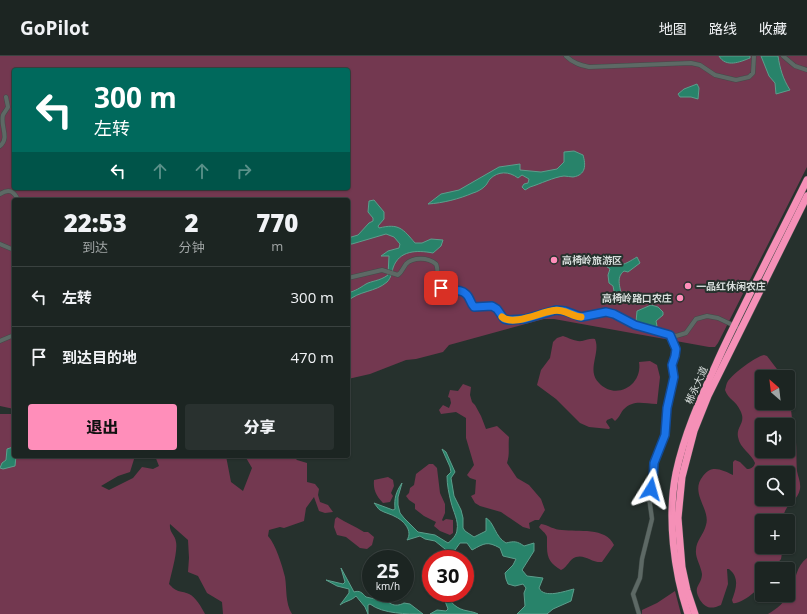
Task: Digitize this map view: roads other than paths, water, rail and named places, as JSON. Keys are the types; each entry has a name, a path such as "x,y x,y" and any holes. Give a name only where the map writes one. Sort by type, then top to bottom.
{"highway":[{"name":"郴永大道","path":"695,614 687,590 682,567 678,518 682,477 694,431 708,396 738,327 807,180"},
{"name":"郴永大道","path":"688,614 681,591 676,566 672,518 676,474 688,430 702,394 807,196"}],"street":[{"path":"566,56 571,61 579,65 589,67 691,63 700,65 716,75 736,80 749,77 753,73 754,56"},
{"path":"783,56 795,66 807,70"},
{"path":"0,146 5,139 3,116 8,107 6,97"},
{"path":"0,194 6,190 11,191 17,198"},
{"path":"0,244 12,249"},
{"path":"350,278 380,270 398,275 406,263 410,261 420,259 428,260 436,264 438,285 441,288 464,292 467,294 474,307 494,307 505,320 525,319 556,310 565,311 581,317 606,312 614,314 635,325 670,335 684,335 694,320 702,316 713,316 738,327"},
{"path":"639,614 633,594 640,578 642,559 652,519 649,497 653,481 654,463 665,435 667,408 674,377 672,365 676,349 670,335"},
{"path":"0,345 12,336"},
{"path":"0,341 6,340"}],"place":[{"name":"高椅岭旅游区","path":"554,260"},
{"name":"一品红休闲农庄","path":"688,286"},
{"name":"高椅岭路口农庄","path":"680,298"}]}
